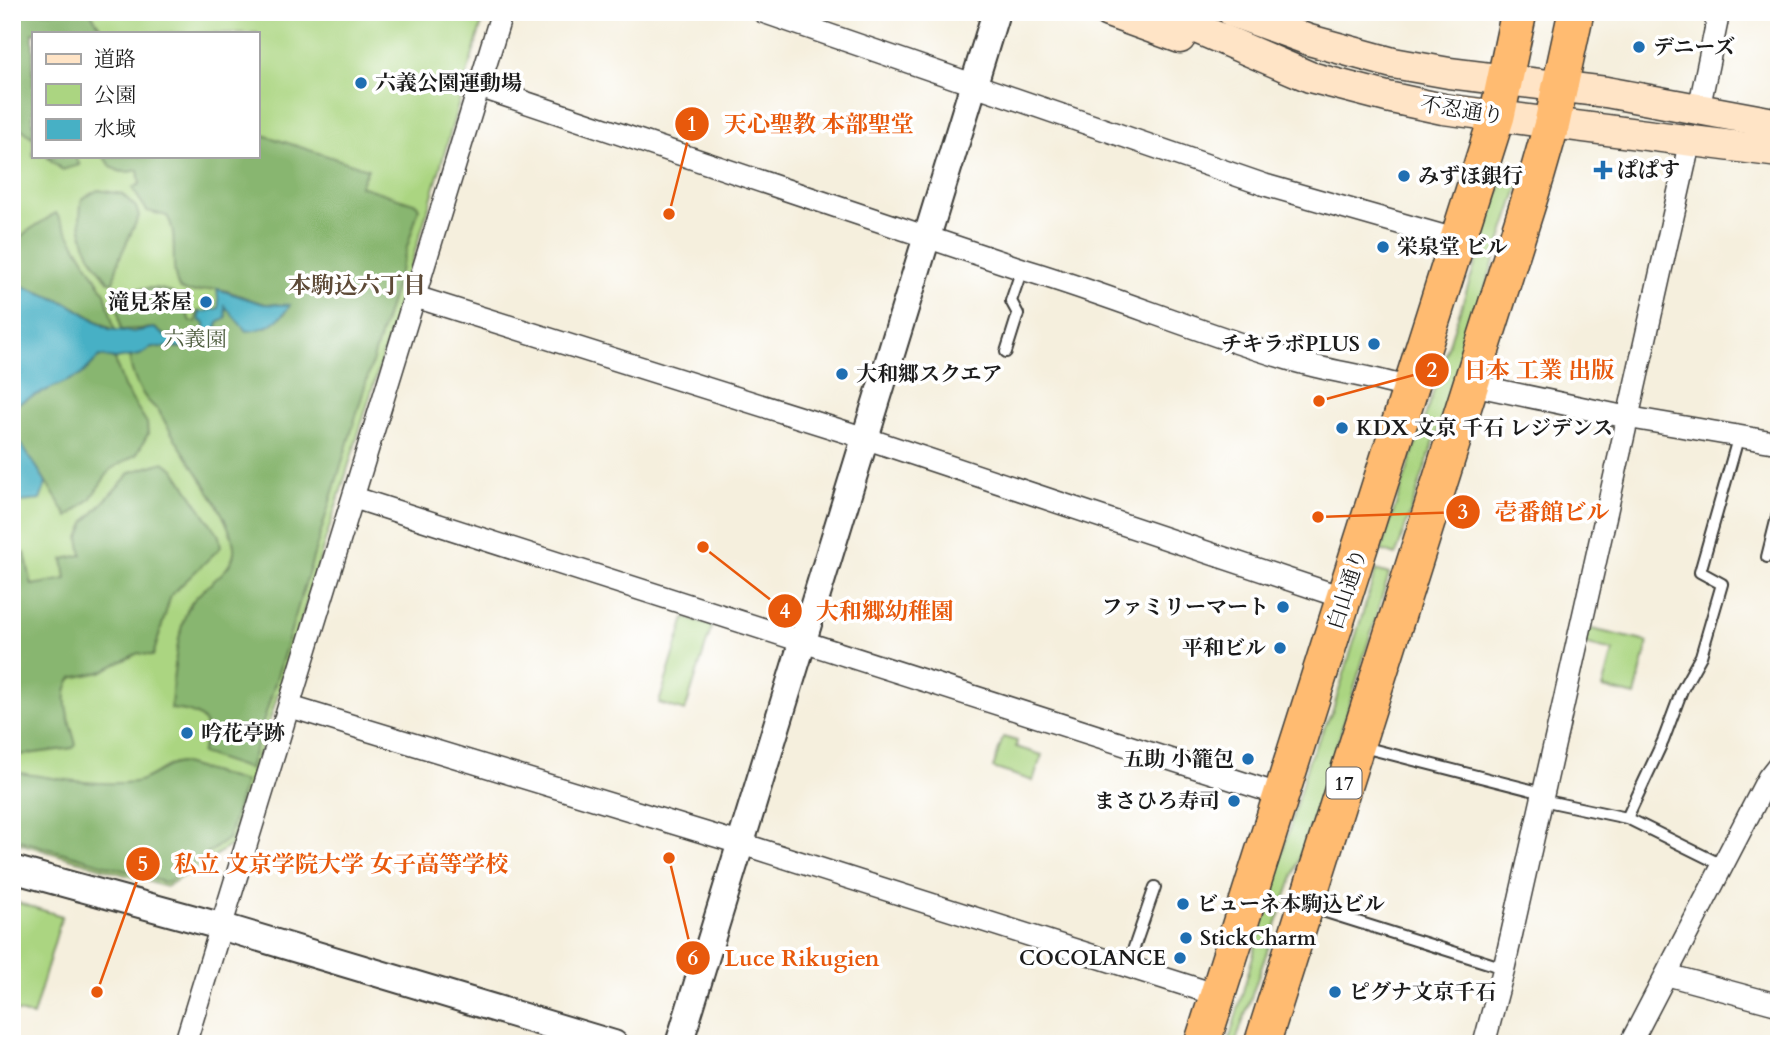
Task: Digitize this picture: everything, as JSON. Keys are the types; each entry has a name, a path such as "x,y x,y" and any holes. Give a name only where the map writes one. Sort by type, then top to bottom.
{"highway":[{"name":"白山通り","path":"1202,1044 1497,116 1519,12"},
{"name":"17","path":"1262,1044 1552,123 1576,12"}],"main road":[{"path":"1108,12 1221,53 1275,63"},
{"name":"不忍通り","path":"1158,12 1310,76 1387,97 1497,116 1779,152"},
{"name":"不忍通り","path":"1233,12 1309,40 1392,63 1560,86 1779,124"}],"street":[{"path":"185,1044 355,498 502,12"},
{"path":"763,12 1265,185 1458,240"},
{"path":"679,1044 996,12"},
{"path":"1699,108 1719,12"},
{"path":"480,87 1022,269 1102,293 1293,360 1380,379 1411,389"},
{"path":"1485,1044 1690,141"},
{"path":"416,297 865,438 1344,598"},
{"path":"1469,384 1779,443"},
{"path":"355,498 1281,795"},
{"path":"290,706 742,844 1217,995"},
{"path":"1630,1044 1775,774"},
{"path":"12,869 220,926 614,1044"},
{"path":"1668,975 1779,1005"}],"lane":[{"path":"1006,352 1018,313 1011,301 1022,269"},
{"path":"1627,818 1663,741 1682,690 1702,654 1722,584 1700,572 1739,435"},
{"path":"1766,557 1779,509"},
{"path":"1356,745 1627,818 1724,866"},
{"path":"1128,965 1155,887"},
{"path":"1305,905 1504,968"}],"green space":[{"name":"六義園","path":"12,12 485,12 431,200 231,845 166,887 12,841"},
{"path":"12,12 90,12 103,32 32,32 32,137 12,121"},
{"path":"259,134 368,169 360,186 417,204 419,208 249,769 201,753 206,733 203,720 191,713 171,709 176,656 185,615 195,598 225,571 233,556 234,547 223,515 213,497 159,411 140,390 130,362 131,357 152,347 185,348 215,335 218,323 226,318 224,305 240,323 265,328 285,313 277,304 262,303 225,290 189,292 179,288 174,270 173,232 167,216 147,211 132,188 140,184 138,170 126,172 110,165 105,158 259,158"},
{"path":"48,158 75,158 80,165 62,170"},
{"path":"1503,180 1520,183 1396,555 1381,550"},
{"path":"98,190 122,194 136,207 139,216 120,257 113,282 109,282 89,253 80,223 82,199"},
{"path":"56,213 105,293 115,331 69,304 12,282 12,246 26,232"},
{"path":"155,288 178,298 190,322 196,322 197,312 200,311 200,320 206,324 204,339 183,339 179,334 166,337 155,328 121,330 116,293 125,289"},
{"path":"100,356 115,359 124,387 147,423 148,434 136,455 111,469 90,499 68,517 43,477 19,446 12,428 14,409 18,403 81,375"},
{"path":"164,462 174,469 219,536 221,547 171,595 153,656 138,653 101,672 72,678 66,693 66,702 76,745 73,748 12,756 12,562 25,553 32,585 66,579 63,559 82,555 79,538 86,521 131,472"},
{"path":"1376,570 1389,574 1326,781 1235,1044 1228,1044 1309,759 1333,710"},
{"path":"685,618 712,626 685,711 659,703"},
{"path":"1587,628 1648,642 1635,696 1603,688 1613,651 1584,644"},
{"path":"1003,737 1017,741 1016,747 1042,755 1033,781 993,768"},
{"path":"180,763 245,782 228,839 167,883 12,838 12,772 73,781 119,783 140,781 168,766"},
{"path":"12,901 62,916 33,1016 12,1010"}],"water":[{"path":"12,282 69,304 109,329 133,332 154,328 166,337 179,334 193,340 201,340 206,335 205,323 200,321 199,313 219,308 217,289 264,304 290,305 282,316 271,324 246,331 225,306 226,318 218,323 210,343 193,347 152,347 140,355 115,359 100,356 81,375 18,403 14,415 17,436 46,484 40,500 12,503"}],"place":[{"name":"デニーズ","path":"1639,47"},
{"name":"六義公園運動場","path":"361,83"},
{"name":"ぱぱす","path":"1603,170"},
{"name":"みずほ銀行","path":"1404,176"},
{"name":"天心聖教 本部聖堂","path":"669,214"},
{"name":"栄泉堂 ビル","path":"1383,247"},
{"name":"滝見茶屋","path":"206,302"},
{"name":"チキラボPLUS","path":"1374,344"},
{"name":"大和郷スクエア","path":"842,374"},
{"name":"日本 工業 出版","path":"1319,401"},
{"name":"KDX 文京 千石 レジデンス","path":"1342,428"},
{"name":"壱番館ビル","path":"1318,517"},
{"name":"大和郷幼稚園","path":"703,547"},
{"name":"ファミリーマート","path":"1283,607"},
{"name":"平和ビル","path":"1280,648"},
{"name":"吟花亭跡","path":"187,733"},
{"name":"五助 小籠包","path":"1248,759"},
{"name":"まさひろ寿司","path":"1234,801"},
{"name":"Luce Rikugien","path":"669,858"},
{"name":"ビューネ本駒込ビル","path":"1183,904"},
{"name":"StickCharm","path":"1186,938"},
{"name":"COCOLANCE","path":"1180,958"},
{"name":"私立 文京学院大学 女子高等学校","path":"97,992"},
{"name":"ピグナ文京千石","path":"1335,992"}],"district":[{"name":"本駒込六丁目","path":"357,285"}]}
